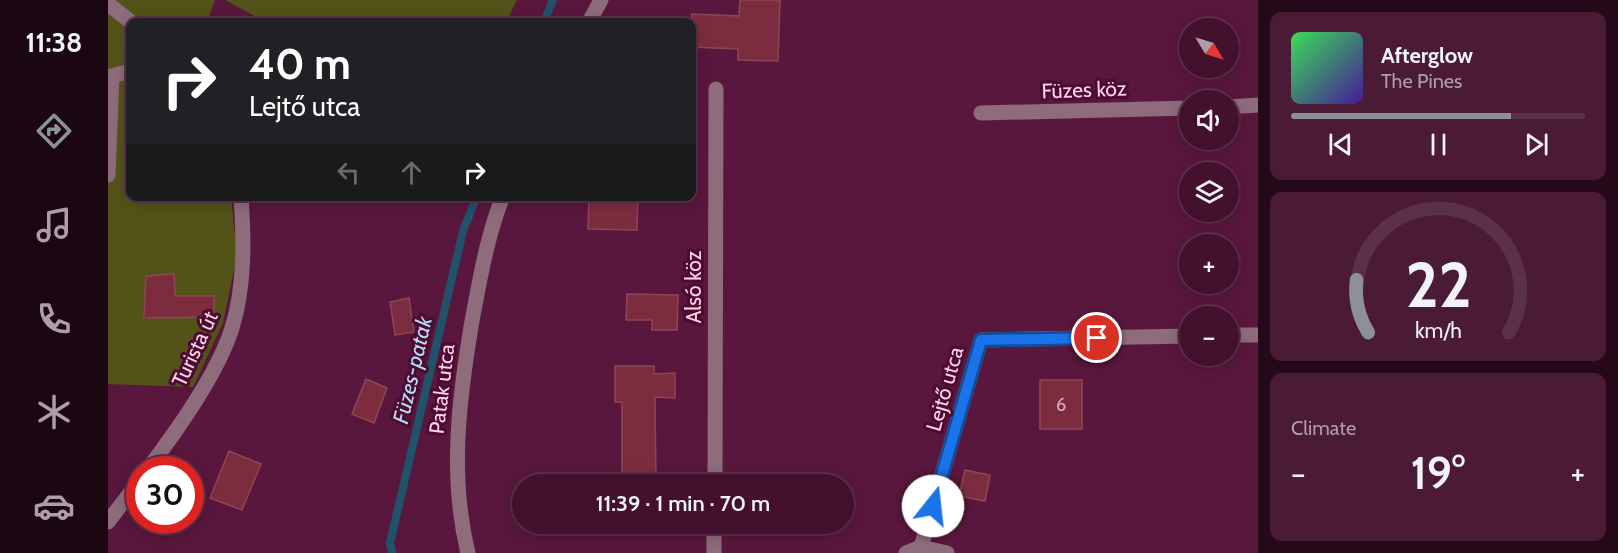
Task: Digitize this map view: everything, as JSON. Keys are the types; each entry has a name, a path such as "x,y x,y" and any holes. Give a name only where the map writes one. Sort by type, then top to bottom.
{"street":[{"path":"591,18 601,0"},
{"path":"108,4 126,18"},
{"path":"108,175 110,77 126,72"},
{"name":"Alsó köz","path":"715,474 716,89"},
{"path":"1239,106 1258,105"},
{"name":"Füzes köz","path":"981,113 1179,108"},
{"name":"Turista út","path":"157,456 181,424 232,330 240,292 243,252 241,201"},
{"name":"Patak utca","path":"468,553 458,471 459,400 482,266 502,201"},
{"path":"1239,335 1258,335"},
{"name":"Lejtő utca","path":"921,547 981,340 1179,336"},
{"path":"108,522 126,498"},
{"path":"714,534 714,553"},
{"path":"906,553 921,547 947,553"}],"shaded area":[{"path":"108,0 215,0 208,18 126,18 126,201 231,201 237,255 223,323 193,387 108,384"},
{"path":"225,0 517,0 508,18 259,18"}],"building":[{"path":"740,0 780,0 778,61 738,60 738,49 696,47 696,18 692,18 692,14 739,16"},
{"path":"589,201 638,201 637,230 588,229"},
{"path":"174,274 175,296 214,296 214,317 144,318 146,276"},
{"path":"627,294 678,295 677,330 652,330 652,320 626,320"},
{"path":"409,298 414,332 395,335 390,302"},
{"path":"615,366 654,366 654,374 675,373 675,398 655,397 656,474 622,474 622,402 615,402"},
{"path":"366,379 387,388 374,423 352,414"},
{"path":"1040,380 1082,380 1082,429 1040,429"},
{"path":"229,451 261,464 242,510 210,498"},
{"path":"965,470 990,475 985,501 959,496"}],"waterway":[{"name":"Füzes-patak","path":"546,18 553,0"},
{"name":"Füzes-patak","path":"392,553 390,543 463,231 475,201"}],"route":[{"path":"933,506 981,340 1097,338"}]}
